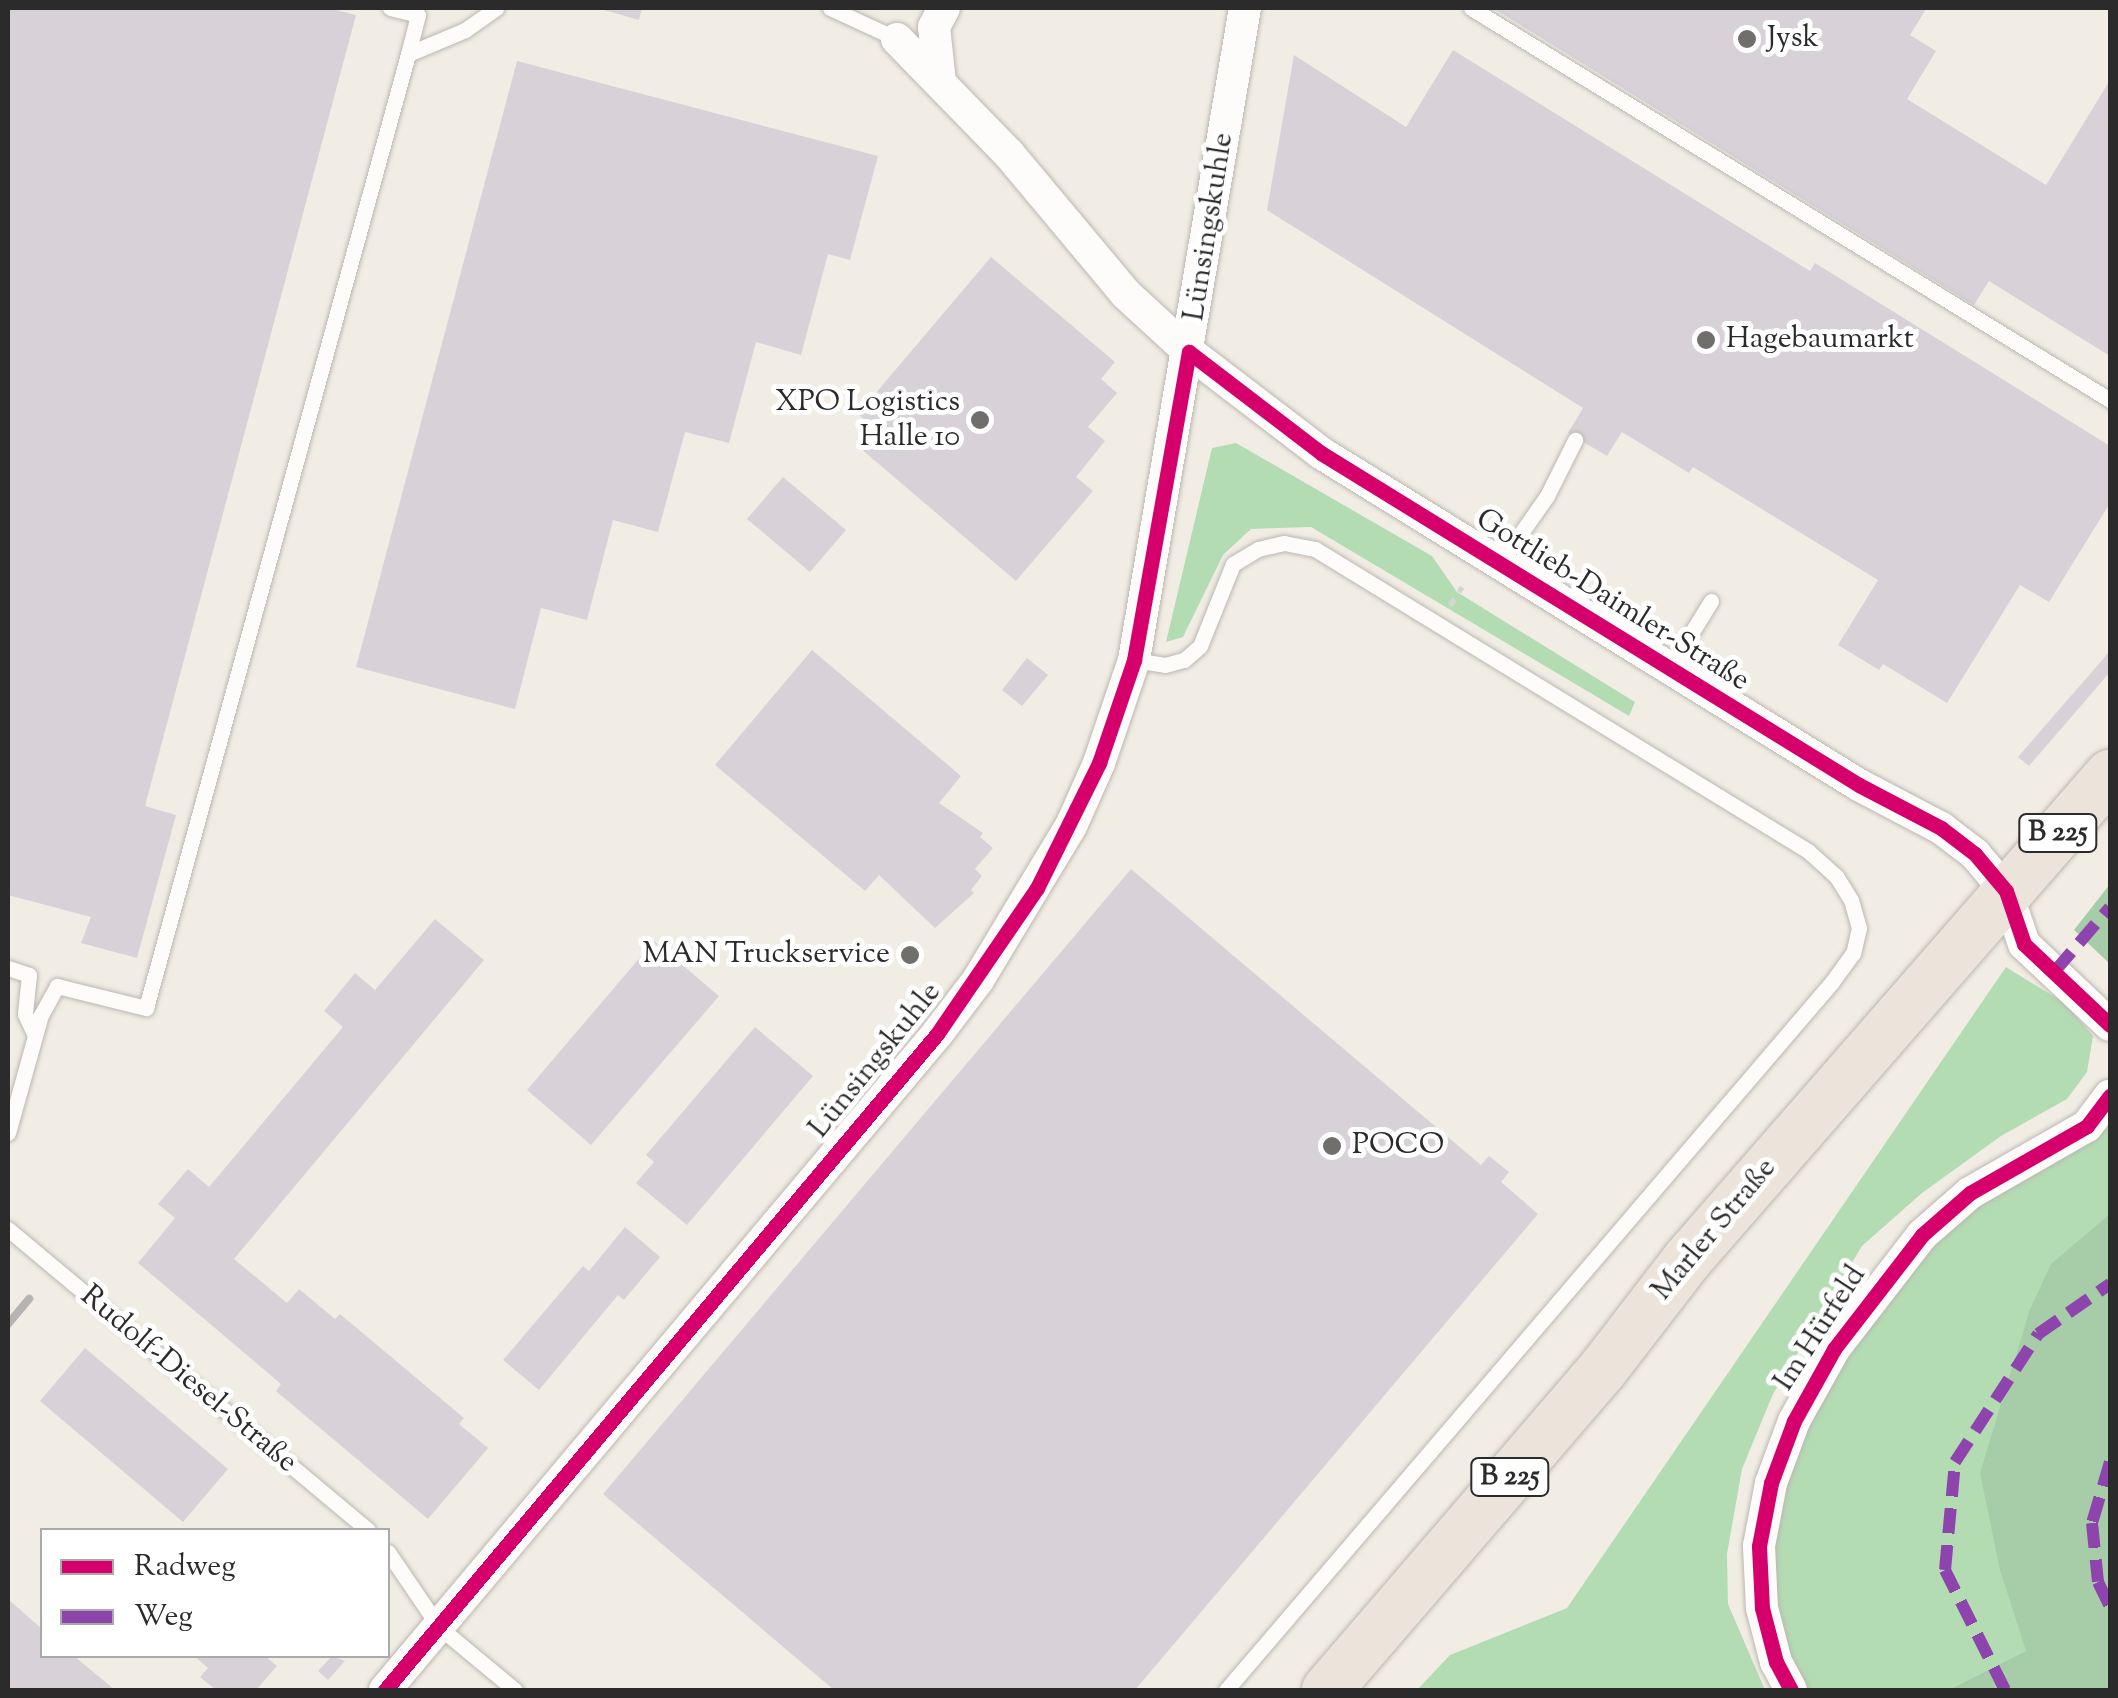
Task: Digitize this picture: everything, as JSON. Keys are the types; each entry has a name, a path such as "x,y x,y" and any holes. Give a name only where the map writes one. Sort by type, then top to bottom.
{"main road":[{"name":"Marler Straße","path":"1327,1690 1590,1384 1687,1260 2110,774"}],"street":[{"path":"940,82 934,28 944,8"},
{"name":"Lünsingskuhle","path":"386,1690 978,980 1072,826 1099,763 1134,660 1245,8"},
{"name":"Gottlieb-Daimler-Straße","path":"896,39 1008,154 1126,294 1189,352 1321,453 1859,785 1941,828 1975,854 2006,891"},
{"path":"2006,891 2024,944 2110,1025"},
{"name":"Im Hürfeld","path":"1791,1690 1776,1662 1762,1608 1760,1546 1771,1483 1794,1421 1834,1349 1922,1236 1970,1193 2088,1126 2110,1096"}],"lane":[{"path":"8,1133 36,1035 58,986 146,1008 418,15 390,8"},
{"path":"408,54 466,30 496,8"},
{"path":"830,8 896,39"},
{"path":"1471,8 2110,400"},
{"path":"1500,563 1547,496 1576,440"},
{"path":"1134,660 1165,665 1184,660 1200,646 1233,564 1258,549 1284,543 1315,549 1808,851 1836,876 1851,900 1859,928 1853,953 1821,996 1226,1690"},
{"path":"1669,669 1711,600"},
{"path":"8,968 29,974 25,1014 36,1035"},
{"name":"Rudolf-Diesel-Straße","path":"8,1229 366,1528"},
{"path":"390,1555 439,1628 514,1690"}],"path":[{"path":"1449,606 1462,587"}],"green space":[{"path":"1236,443 1432,556 1457,592 1635,702 1629,716 1311,527 1251,529 1223,555 1183,637 1166,642 1212,448"},
{"path":"2110,884 2110,964 2074,930"},
{"path":"2006,967 2066,1004 2093,1036 2087,1072 2067,1099 2001,1136 1922,1193 1862,1246 1773,1394 1742,1469 1727,1554 1728,1604 1765,1690 1417,1690 1450,1655 1567,1608"},
{"path":"2110,1127 2110,1690 1804,1690 1772,1623 1768,1535 1826,1379 1955,1215"},
{"path":"2110,1214 2110,1690 1949,1690 2026,1651 2000,1570 1980,1473 2030,1309 2051,1264"}],"building":[{"path":"8,8 328,8 356,15 145,806 176,815 137,958 81,943 91,917 8,895"},
{"path":"597,8 642,8 639,20"},
{"path":"1493,8 1920,8 1925,11 1910,35 1936,51 1907,99 2046,185 2110,80 2110,356 1989,281 1974,305"},
{"name":"Hagebaumarkt","path":"1453,50 1810,271 1815,263 2110,446 2110,503 2049,602 2020,585 1947,703 1883,664 1879,670 1838,645 1878,580 1693,467 1689,473 1622,432 1607,456 1568,433 1583,408 1267,210 1294,55 1406,127"},
{"path":"517,61 878,156 850,260 828,254 801,355 756,342 729,443 685,432 658,532 613,520 587,620 541,608 515,709 356,667"},
{"name":"XPO Logistics Halle 10","path":"991,257 1115,362 1101,379 1117,393 1088,427 1105,441 1076,477 1093,491 1016,581 860,448 876,429 858,414"},
{"path":"783,477 846,530 810,572 747,519"},
{"path":"812,650 961,776 939,803 983,833 980,837 993,848 975,869 982,876 971,890 974,893 935,928 879,875 865,891 715,765"},
{"path":"2110,651 2110,672 2029,766 2018,757"},
{"path":"1027,658 1048,675 1022,706 1002,690"},
{"path":"1131,869 1481,1165 1489,1156 1509,1172 1501,1182 1538,1214 1135,1690 834,1690 603,1494"},
{"path":"435,919 484,960 234,1259 287,1303 299,1289 335,1319 340,1314 464,1418 459,1424 488,1448 428,1519 276,1391 281,1384 138,1263 175,1218 158,1204 188,1169 209,1187 343,1027 324,1011 355,973 375,990"},
{"path":"654,941 719,996 591,1145 527,1090"},
{"path":"755,1027 813,1076 687,1225 636,1183 654,1162 646,1155"},
{"path":"625,1227 660,1257 624,1300 618,1295 539,1390 503,1360 583,1266 589,1271"},
{"path":"85,1348 228,1469 183,1522 40,1401"},
{"path":"8,1599 40,1627 40,1658 76,1658 115,1690 8,1690"},
{"path":"196,1658 267,1658 277,1666 256,1690 216,1690 200,1677 208,1668"},
{"path":"330,1658 345,1661 328,1680 318,1671"}],"railway":[{"path":"8,1324 29,1299"}],"marked path":[{"path":"2055,971 2110,907"},
{"path":"2005,1690 1945,1570 1955,1462 2038,1334 2110,1284"},
{"path":"2110,1462 2092,1523 2098,1582 2110,1607"}],"cycle path":[{"path":"385,1690 937,1034 1037,888 1099,763 1134,660 1189,352 1321,453 1859,785 1941,828 1975,854 2006,891 2024,944 2110,1025"},
{"path":"1791,1690 1776,1662 1762,1608 1759,1546 1771,1483 1794,1421 1834,1349 1922,1235 1970,1193 2087,1126 2110,1096"}],"place":[{"name":"Jysk","path":"1747,39"},
{"name":"Hagebaumarkt","path":"1706,340"},
{"name":"XPO Logistics Halle 10","path":"980,420"},
{"name":"MAN Truckservice","path":"910,955"},
{"name":"POCO","path":"1332,1146"}]}
